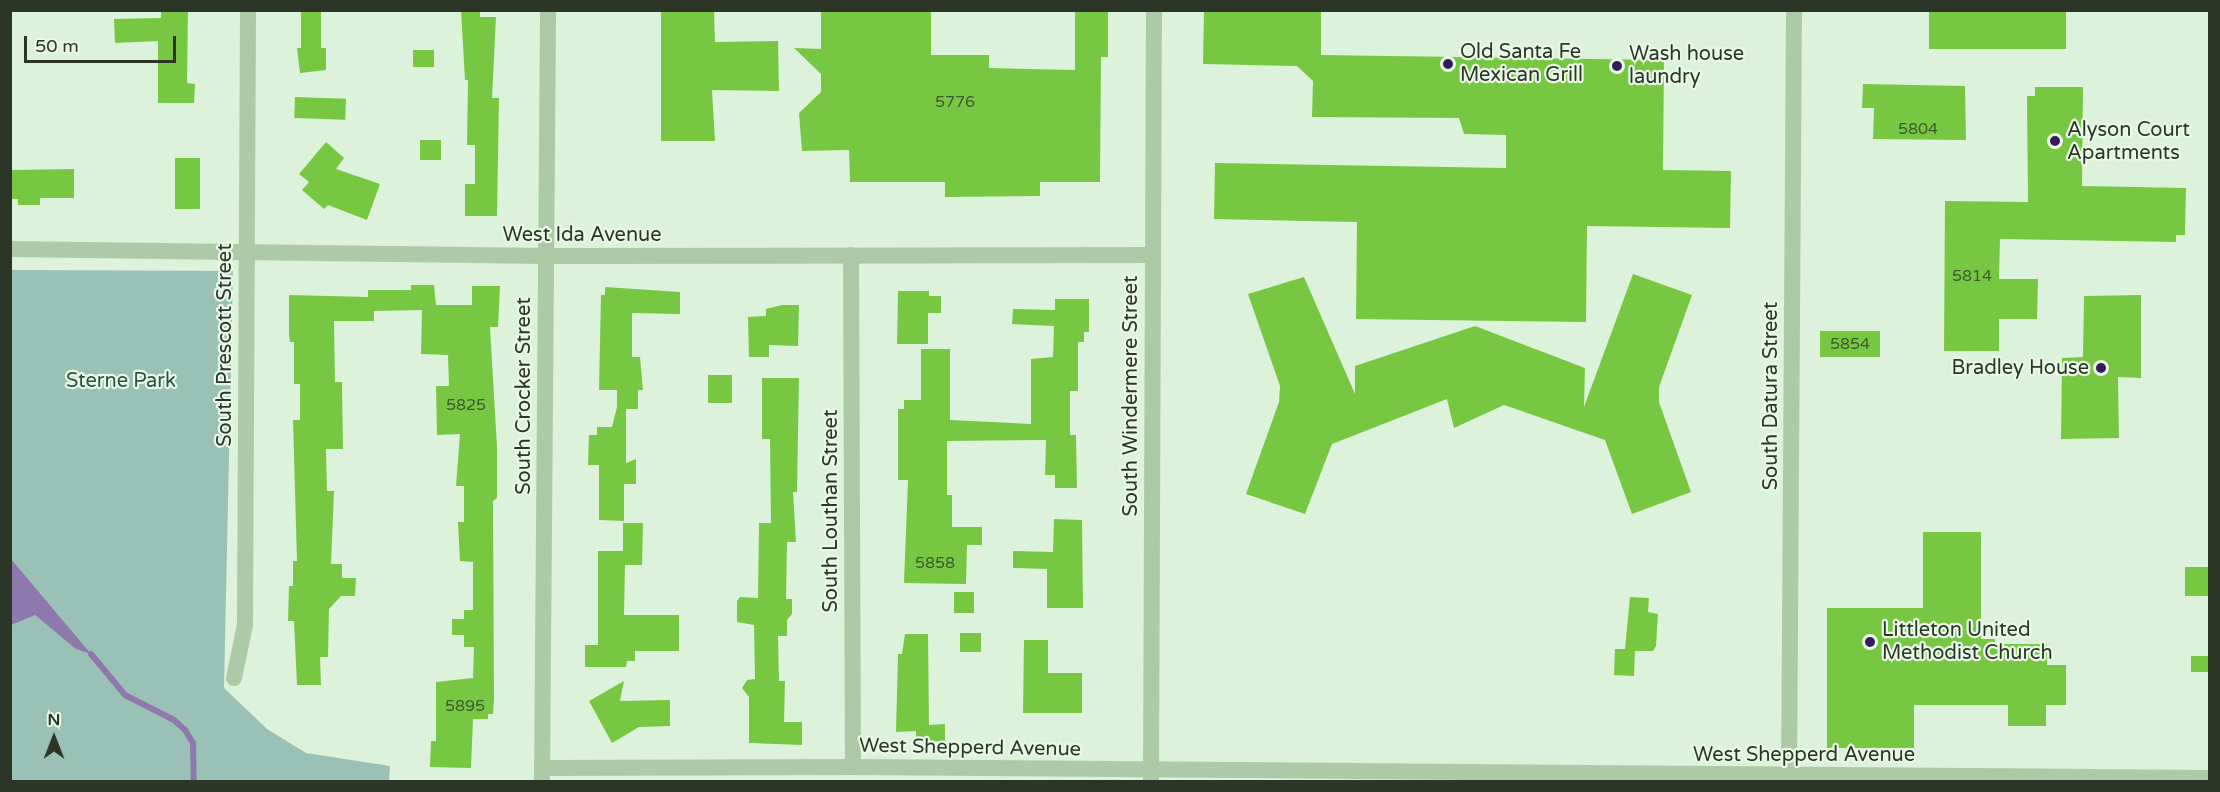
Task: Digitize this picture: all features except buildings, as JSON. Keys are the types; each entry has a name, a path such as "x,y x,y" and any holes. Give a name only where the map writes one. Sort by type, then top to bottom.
{"street":[{"name":"South Prescott Street","path":"234,678 244,625 248,10"},
{"name":"South Crocker Street","path":"542,775 548,10"},
{"name":"South Windermere Street","path":"1151,776 1154,10"},
{"name":"South Datura Street","path":"1789,779 1794,10"},
{"name":"West Ida Avenue","path":"10,249 245,254 546,256 1153,255"},
{"name":"South Louthan Street","path":"851,255 853,767"},
{"name":"West Shepperd Avenue","path":"542,775 853,767 1151,776 2210,778"}],"green space":[{"name":"Sterne Park","path":"11,270 233,271 224,688 267,729 306,753 390,766 389,781 11,782"}],"shaded area":[{"path":"10,559 91,654 76,649 35,615 11,625"}],"waterway":[{"path":"91,654 125,695 174,720 185,730 193,743 194,782"}],"place":[{"name":"Old Santa Fe Mexican Grill","path":"1448,64"},
{"name":"Wash house laundry","path":"1617,66"},
{"name":"Alyson Court Apartments","path":"2055,141"},
{"name":"Bradley House","path":"2101,368"},
{"name":"Littleton United Methodist Church","path":"1870,642"}]}
